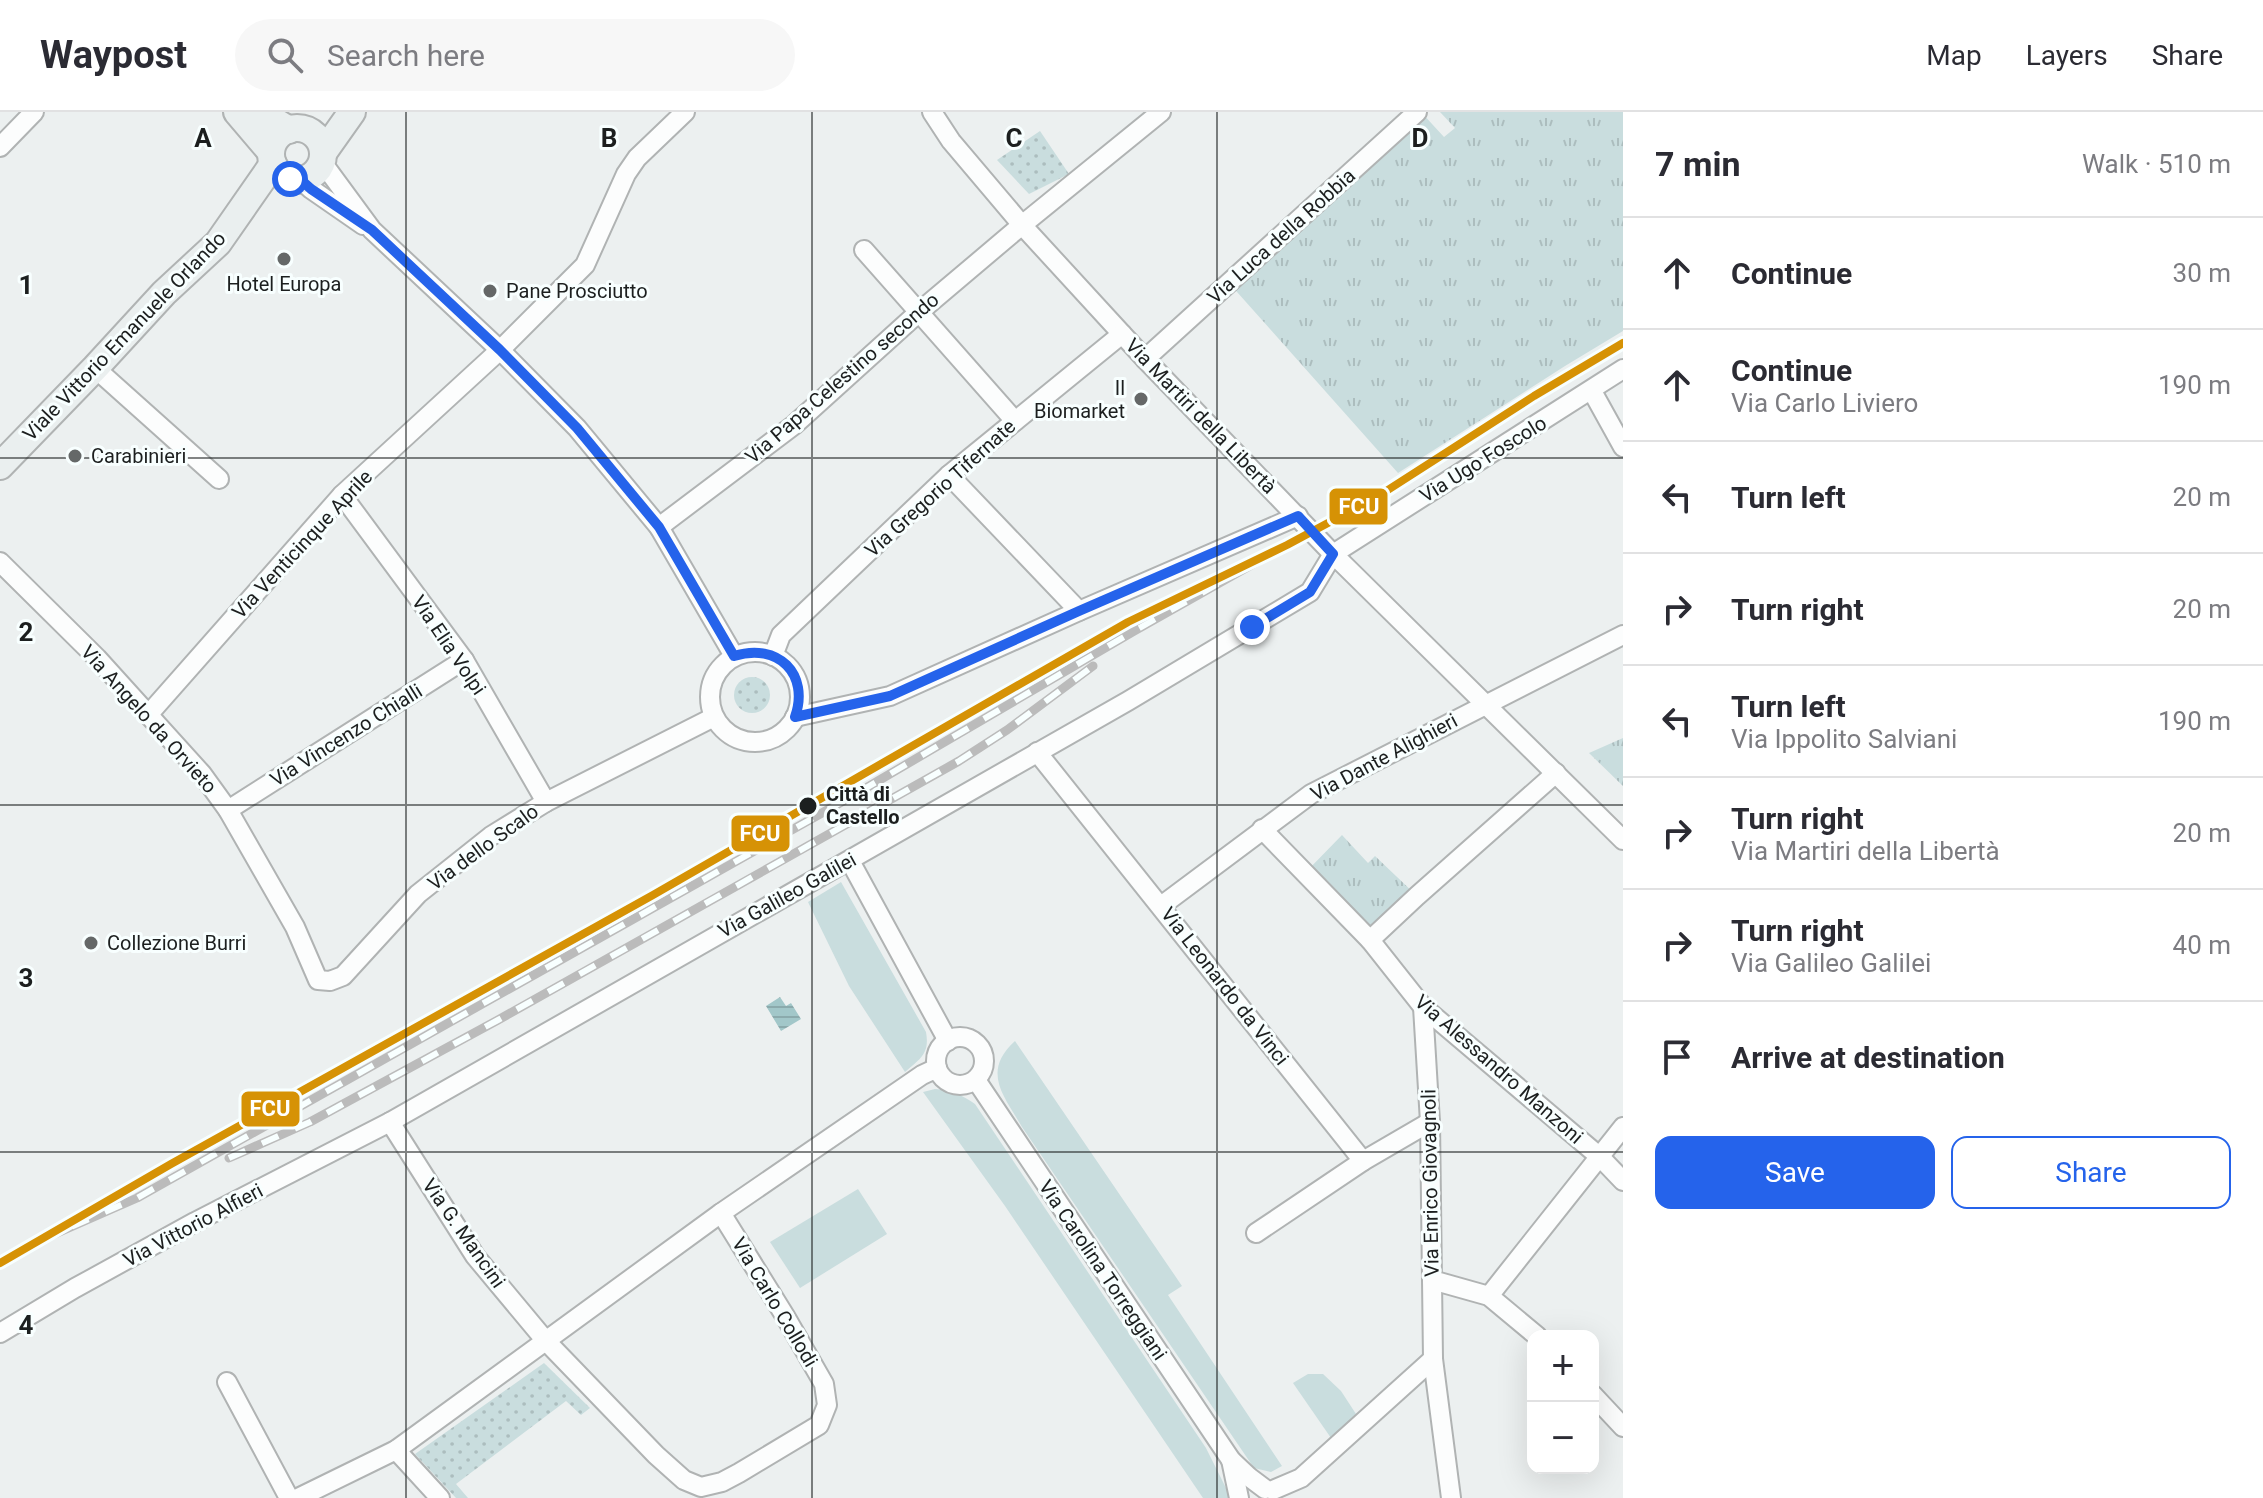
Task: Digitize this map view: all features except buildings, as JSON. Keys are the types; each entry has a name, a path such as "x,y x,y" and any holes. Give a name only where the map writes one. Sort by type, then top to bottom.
{"main road":[{"path":"237,112 284,169 314,174 352,112"},
{"path":"260,112 305,124 317,138 322,158"},
{"path":"284,169 277,138 305,124"},
{"name":"Viale Vittorio Emanuele Orlando","path":"0,466 164,293 218,243 284,169"}],"street":[{"path":"0,147 34,112"},
{"name":"Via Venticinque Aprile","path":"148,715 342,495 500,350 585,265 626,174 637,158 685,112"},
{"name":"Via Martiri della Libertà","path":"932,112 951,141 1022,225 1145,359 1333,554 1623,840"},
{"name":"Via Papa Celestino secondo","path":"659,527 794,425 919,312 1161,112"},
{"name":"Via Luca della Robbia","path":"1145,359 1417,112"},
{"path":"322,158 372,230"},
{"path":"284,169 372,230 500,350 577,428 659,527 734,656"},
{"path":"864,250 1015,421"},
{"name":"Via Gregorio Tifernate","path":"773,656 781,635 949,475 1122,334"},
{"path":"95,368 219,479"},
{"name":"Via Ugo Foscolo","path":"1333,554 1623,369"},
{"path":"1592,391 1623,447"},
{"path":"949,475 1079,611"},
{"name":"Via Elia Volpi","path":"342,495 464,660 546,802"},
{"path":"795,717 885,698 1298,516"},
{"name":"Via Galileo Galilei","path":"390,1122 1128,701 1310,592 1333,554"},
{"name":"Via Angelo da Orvieto","path":"0,562 97,658 202,774 228,810 295,927 318,980"},
{"name":"Via Dante Alighieri","path":"1161,906 1311,794 1623,635"},
{"path":"761,652 773,656 784,662 797,682 800,694 795,717 785,730 772,738 758,742 742,740 721,727 714,717 710,689 714,676 734,656 761,652"},
{"name":"Via Vincenzo Chialli","path":"228,810 464,660"},
{"name":"Via dello Scalo","path":"318,980 330,981 343,976 418,894 491,836 546,802 714,717"},
{"name":"Via Leonardo da Vinci","path":"1037,752 1363,1161"},
{"path":"1370,940 1556,773"},
{"name":"Via Alessandro Manzoni","path":"1262,829 1370,940 1423,1007 1600,1157 1623,1181"},
{"path":"850,861 948,1041"},
{"name":"Via Enrico Giovagnoli","path":"1423,1007 1430,1122 1433,1359 1451,1498"},
{"path":"963,1037 977,1044 984,1058 981,1074 976,1080 969,1084 946,1081 937,1068 938,1053 948,1041 963,1037"},
{"name":"Via Carlo Collodi","path":"298,1498 396,1450 721,1213 922,1075 937,1068"},
{"name":"Via Carolina Torreggiani","path":"976,1080 1231,1460 1249,1477 1275,1492"},
{"name":"Via Vittorio Alfieri","path":"0,1333 195,1222 390,1122"},
{"name":"Via G. Mancini","path":"390,1122 475,1256 545,1340"},
{"path":"1256,1233 1363,1161 1430,1122"},
{"path":"1489,1296 1623,1127"},
{"name":"Via Carlo Collodi","path":"545,1340 656,1455 684,1480 701,1487 722,1482 819,1425 827,1405 824,1384 721,1213"},
{"path":"1432,1280 1489,1296 1530,1330"},
{"path":"1245,1498 1257,1490 1275,1492 1301,1478 1433,1359"},
{"path":"227,1382 289,1498"},
{"path":"1599,1401 1623,1427"},
{"path":"396,1450 440,1498"},
{"name":"Via Carolina Torreggiani","path":"1231,1460 1239,1498"},
{"path":"1294,1498 1301,1478"}],"green space":[{"path":"1421,112 1444,137 1455,128 1440,112 1623,112 1623,331 1398,473 1229,283"},
{"path":"1040,131 1069,174 1029,194 997,160"},
{"path":"752,677 765,682 770,695 765,708 752,713 739,708 734,695 739,682"},
{"path":"1623,738 1623,786 1589,753"},
{"path":"1342,835 1368,863 1375,856 1417,896 1370,940 1305,873"},
{"path":"841,882 926,1032 925,1051 905,1072 849,986 808,902"},
{"path":"1015,1041 1182,1286 1168,1295 1282,1466 1271,1472 1254,1468 1022,1127 1003,1094 998,1074 999,1063"},
{"path":"946,1090 975,1104 1206,1448 1231,1498 1203,1498 1005,1206 923,1092"},
{"path":"858,1189 887,1234 800,1288 770,1242"},
{"path":"544,1363 590,1408 581,1415 566,1401 456,1484 468,1498 456,1498 415,1454"},
{"path":"1308,1374 1323,1374 1341,1391 1356,1414 1331,1438 1293,1383"}],"water":[{"path":"780,997 786,1006 791,1003 801,1019 781,1031 766,1006"}],"railway":[{"path":"39,1241 137,1198 854,795 1287,545"},
{"path":"229,1158 310,1122 498,1020 959,761 1007,730 1093,666"}],"transit line":[{"name":"FCU","path":"0,1263 653,895 1128,622 1287,545 1380,495 1623,343"}],"place":[{"name":"Hotel Europa","path":"284,259"},
{"name":"Pane Prosciutto","path":"490,291"},
{"name":"Il Biomarket","path":"1141,399"},
{"name":"Carabinieri","path":"75,456"},
{"name":"Città di Castello","path":"808,806"},
{"name":"Collezione Burri","path":"91,943"}],"route":[{"path":"290,179 301,180 372,230 500,350 577,428 659,527 734,656 761,652 784,662 792,671 800,694 795,717 885,698 1298,516 1333,554 1310,592 1252,627"}]}
